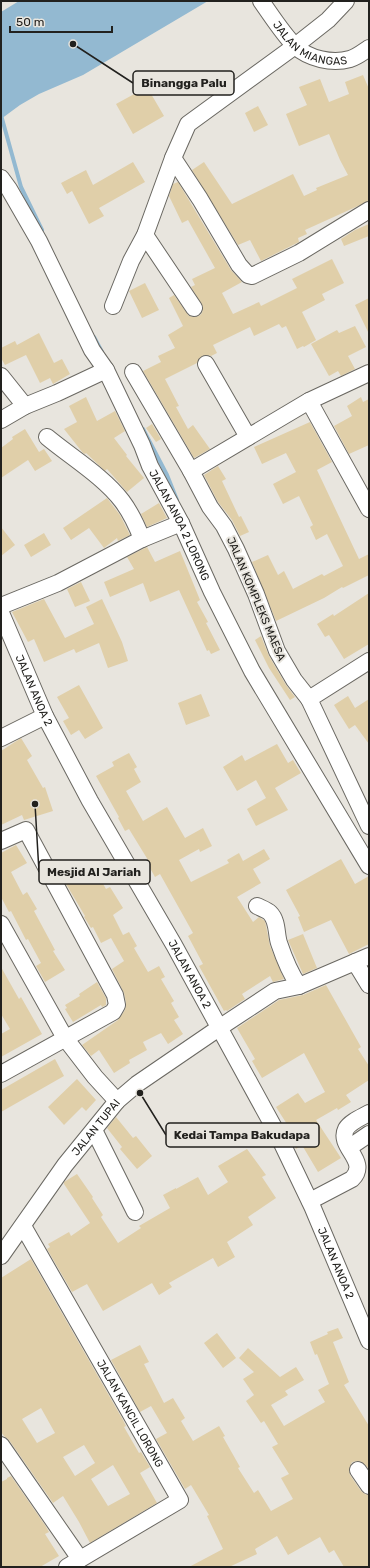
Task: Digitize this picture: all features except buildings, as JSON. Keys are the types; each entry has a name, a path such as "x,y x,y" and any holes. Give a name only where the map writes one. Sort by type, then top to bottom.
{"street":[{"name":"JALAN MIANGAS","path":"261,1 295,46 321,60 335,62 351,59 369,48"},
{"path":"113,306 131,261 145,235 173,158 188,124 295,46 328,20 346,1"},
{"path":"173,158 200,199 239,265 248,275 252,276 299,253 369,210"},
{"name":"JALAN ANOA 2 LORONG","path":"1,178 9,188 39,241 92,350 106,370 142,445 150,466 181,523 212,592 252,671 369,866"},
{"path":"145,235 194,308"},
{"path":"206,364 248,437"},
{"path":"1,420 24,406 58,393 106,370"},
{"name":"JALAN KOMPLEKS MAESA","path":"133,372 191,471 210,507 224,526 236,549 256,594 276,651 294,680 309,699 369,826"},
{"path":"191,471 309,401 369,373"},
{"path":"1,376 24,406"},
{"path":"309,401 369,509"},
{"path":"47,437 109,487 122,501 135,521 142,539"},
{"path":"1,606 58,583 142,539 181,523"},
{"name":"JALAN ANOA 2","path":"1,613 45,716 90,801 174,945 277,1133 310,1201 369,1341"},
{"path":"309,699 369,661"},
{"path":"1,738 45,716"},
{"path":"1,841 26,830 114,995 116,1005 113,1012 1,1074"},
{"path":"256,906 271,914 277,929 278,941 282,952 298,986"},
{"path":"1,924 65,1038 95,1077 117,1101"},
{"path":"362,959 369,985"},
{"name":"JALAN TUPAI","path":"1,1256 54,1180 117,1101 137,1084 275,991 298,986 362,959"},
{"path":"310,1201 357,1175 359,1167 346,1138 346,1128 369,1113"},
{"path":"94,1130 135,1212"},
{"path":"350,1147 369,1134"},
{"name":"JALAN KANCIL LORONG","path":"1,1445 73,1563 180,1500 23,1226"},
{"path":"358,1470 369,1486"}],"water":[{"path":"19,1 208,1 83,75 39,94 20,105 1,119 1,12"}],"waterway":[{"path":"1,115 21,187 42,230"},
{"path":"94,337 102,352"},
{"path":"143,429 167,475 177,500"}],"place":[{"name":"Binangga Palu","path":"73,44"},
{"name":"Mesjid Al Jariah","path":"35,804"},
{"name":"Kedai Tampa Bakudapa","path":"140,1093"}]}
